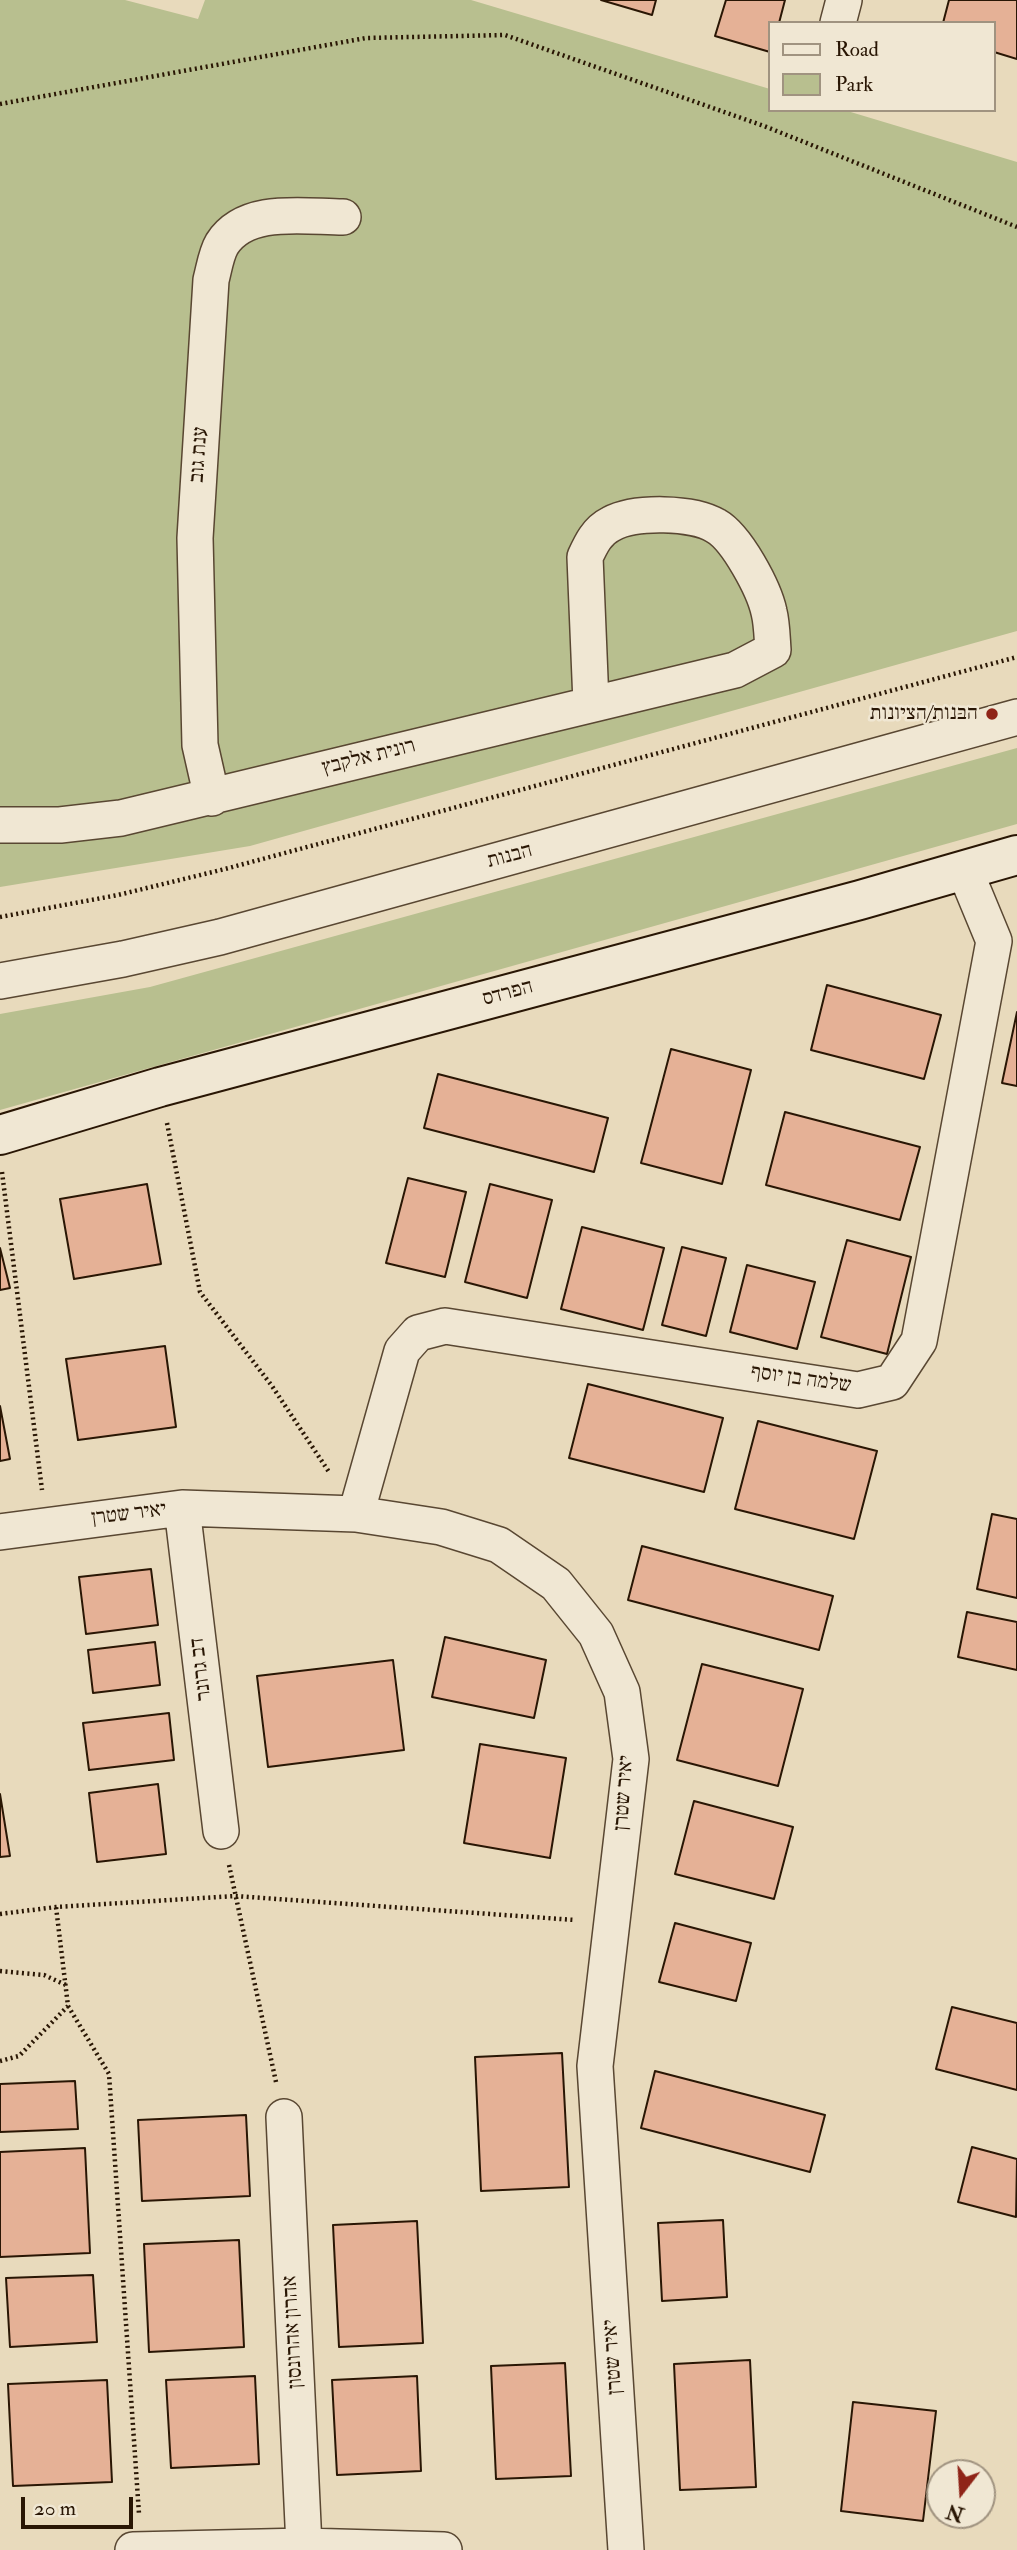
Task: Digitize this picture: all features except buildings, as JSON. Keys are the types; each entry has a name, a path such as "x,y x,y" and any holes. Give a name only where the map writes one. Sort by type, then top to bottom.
{"street":[{"path":"839,21 844,0"},
{"name":"ענת גוב","path":"212,798 199,732 195,538 211,280 221,245 237,227 263,218 343,217"},
{"name":"רונית אלקבץ","path":"0,825 61,825 121,818 735,670 773,650 769,611 747,561 717,526 678,514 611,524 592,540 585,557 591,703"},
{"name":"הבנות","path":"0,981 123,960 220,937 1017,717"},
{"name":"הפרדס","path":"0,1135 160,1087 1017,855"},
{"name":"שלמה בן יוסף","path":"356,1514 402,1352 418,1333 445,1326 858,1390 892,1382 919,1341 995,941 965,871"},
{"name":"יאיר שטרן","path":"0,1532 182,1508 356,1514 441,1527 499,1545 556,1584 596,1634 622,1692 631,1759 595,2066 626,2550"},
{"name":"דב גרונר","path":"182,1508 221,1831"},
{"name":"אהרון אהרונסון","path":"284,2117 304,2546"},
{"path":"134,2550 304,2546 444,2550"}],"path":[{"path":"0,104 366,38 505,36 764,126 1017,227"},
{"path":"0,917 118,895 225,869 1017,657"},
{"path":"160,1087 200,1292 272,1386 356,1514"},
{"path":"0,1160 47,1525"},
{"path":"221,1831 284,2117"},
{"path":"0,1914 56,1907 236,1896 612,1923"},
{"path":"56,1907 68,2006 109,2074 142,2550"},
{"path":"0,1971 44,1975 66,1985"},
{"path":"0,2061 19,2056 68,2006"}],"green space":[{"path":"0,0 125,0 198,19 205,0 471,0 768,88 768,112 851,112 1017,162 1017,631 250,846 0,887"},
{"path":"1017,748 1017,824 0,1110 0,1014 150,987"}],"place":[{"name":"הבנות/הציונות","path":"992,714"}]}
